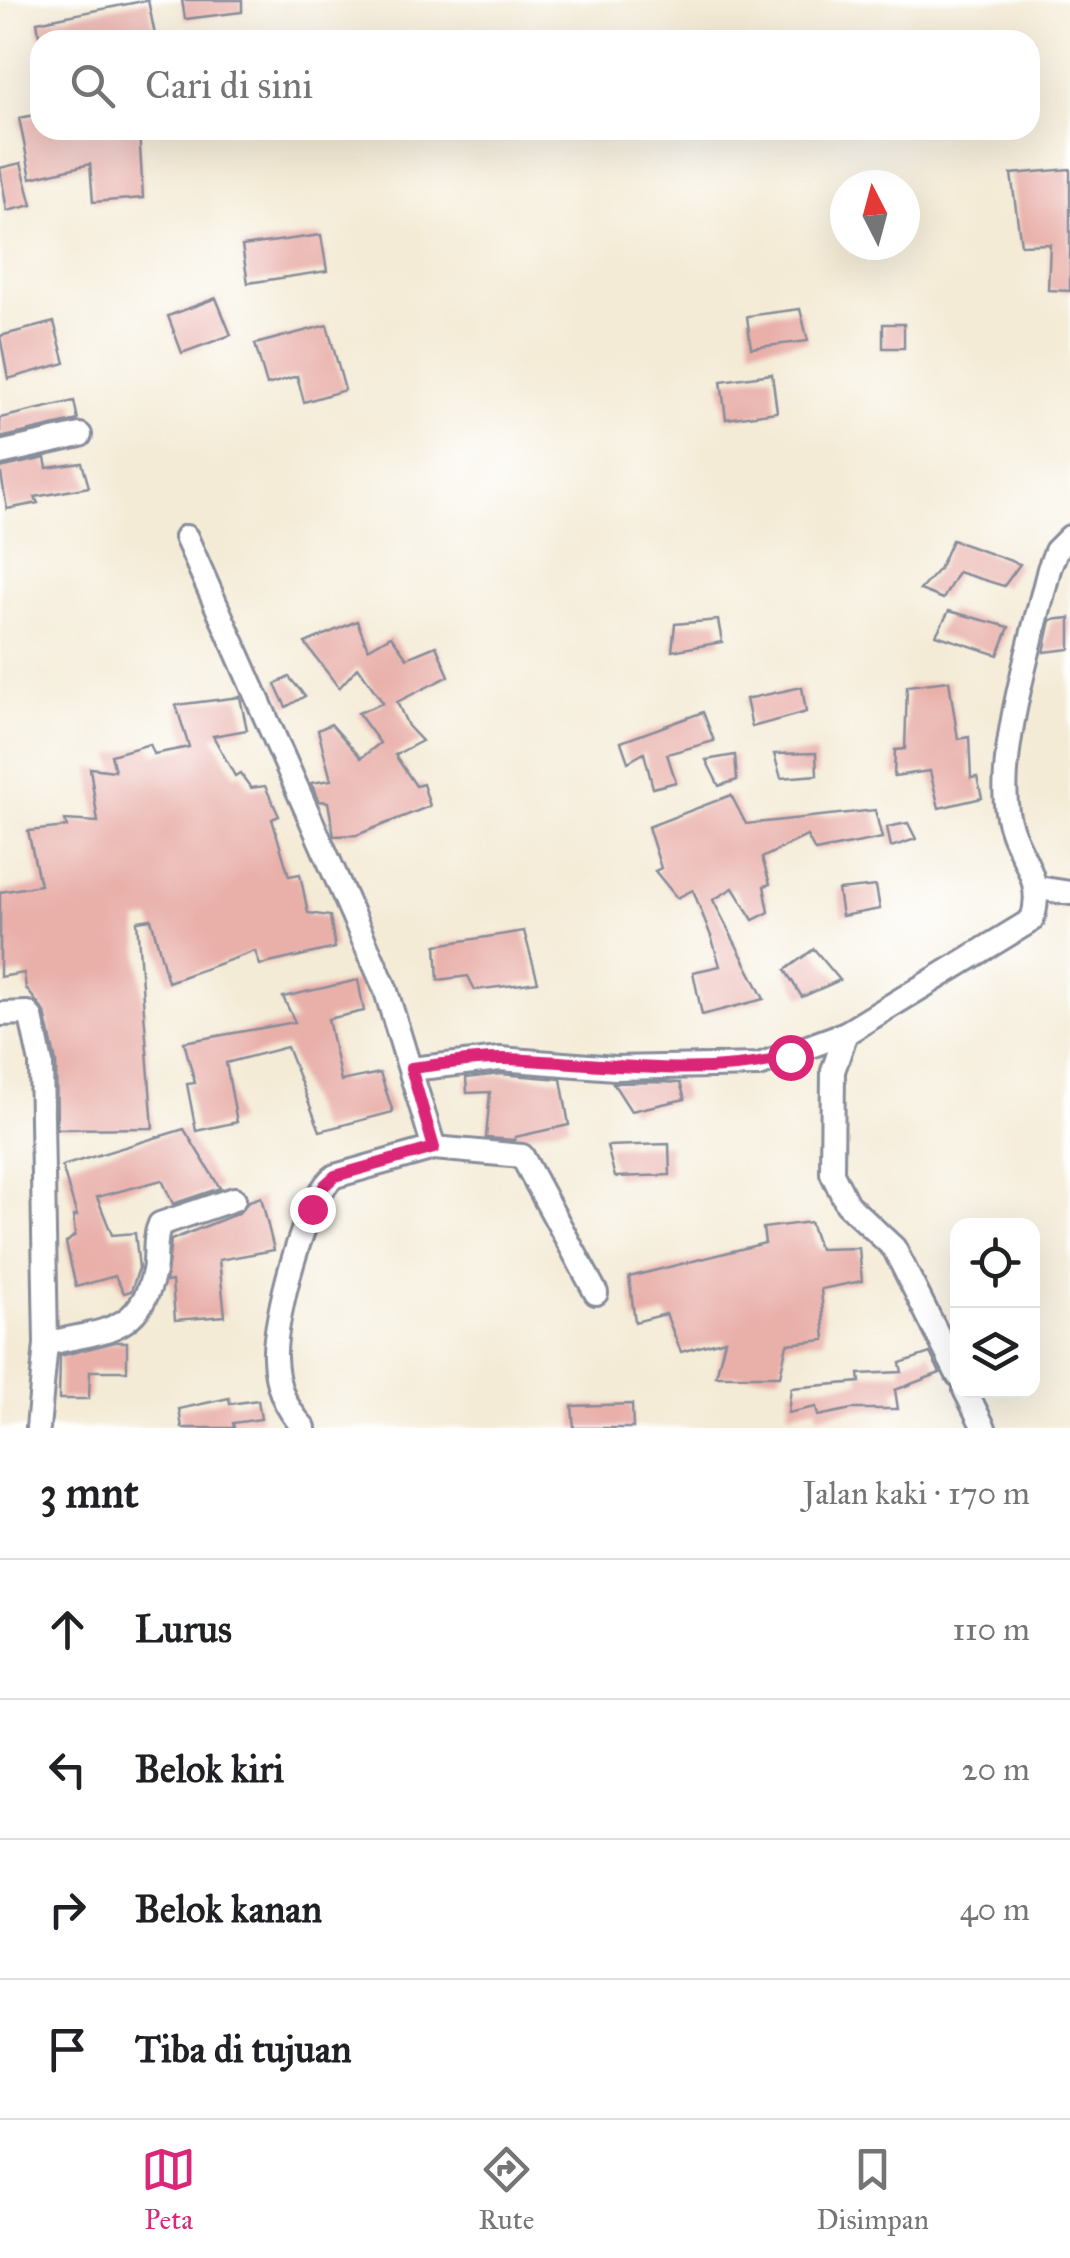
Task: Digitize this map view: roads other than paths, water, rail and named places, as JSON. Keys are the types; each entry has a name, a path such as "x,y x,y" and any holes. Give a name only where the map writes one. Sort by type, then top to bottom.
{"street":[{"path":"0,452 80,435"},
{"path":"186,536 385,988 434,1148"},
{"path":"411,1068 500,1059 616,1068 759,1065 846,1033 1032,920 1038,888 1031,866 1013,841 1006,808 1011,744 1049,569 1056,551 1070,537"},
{"path":"1038,888 1070,892"},
{"path":"0,1014 27,1012 40,1063 46,1344 38,1428"},
{"path":"846,1033 832,1084 832,1173 848,1204 894,1248 950,1359"},
{"path":"304,1428 288,1411 275,1356 279,1318 312,1209 324,1186 335,1176 434,1148 522,1156 596,1292"},
{"path":"46,1344 101,1334 131,1318 149,1288 160,1224 234,1199"},
{"path":"970,1398 984,1428"}]}
